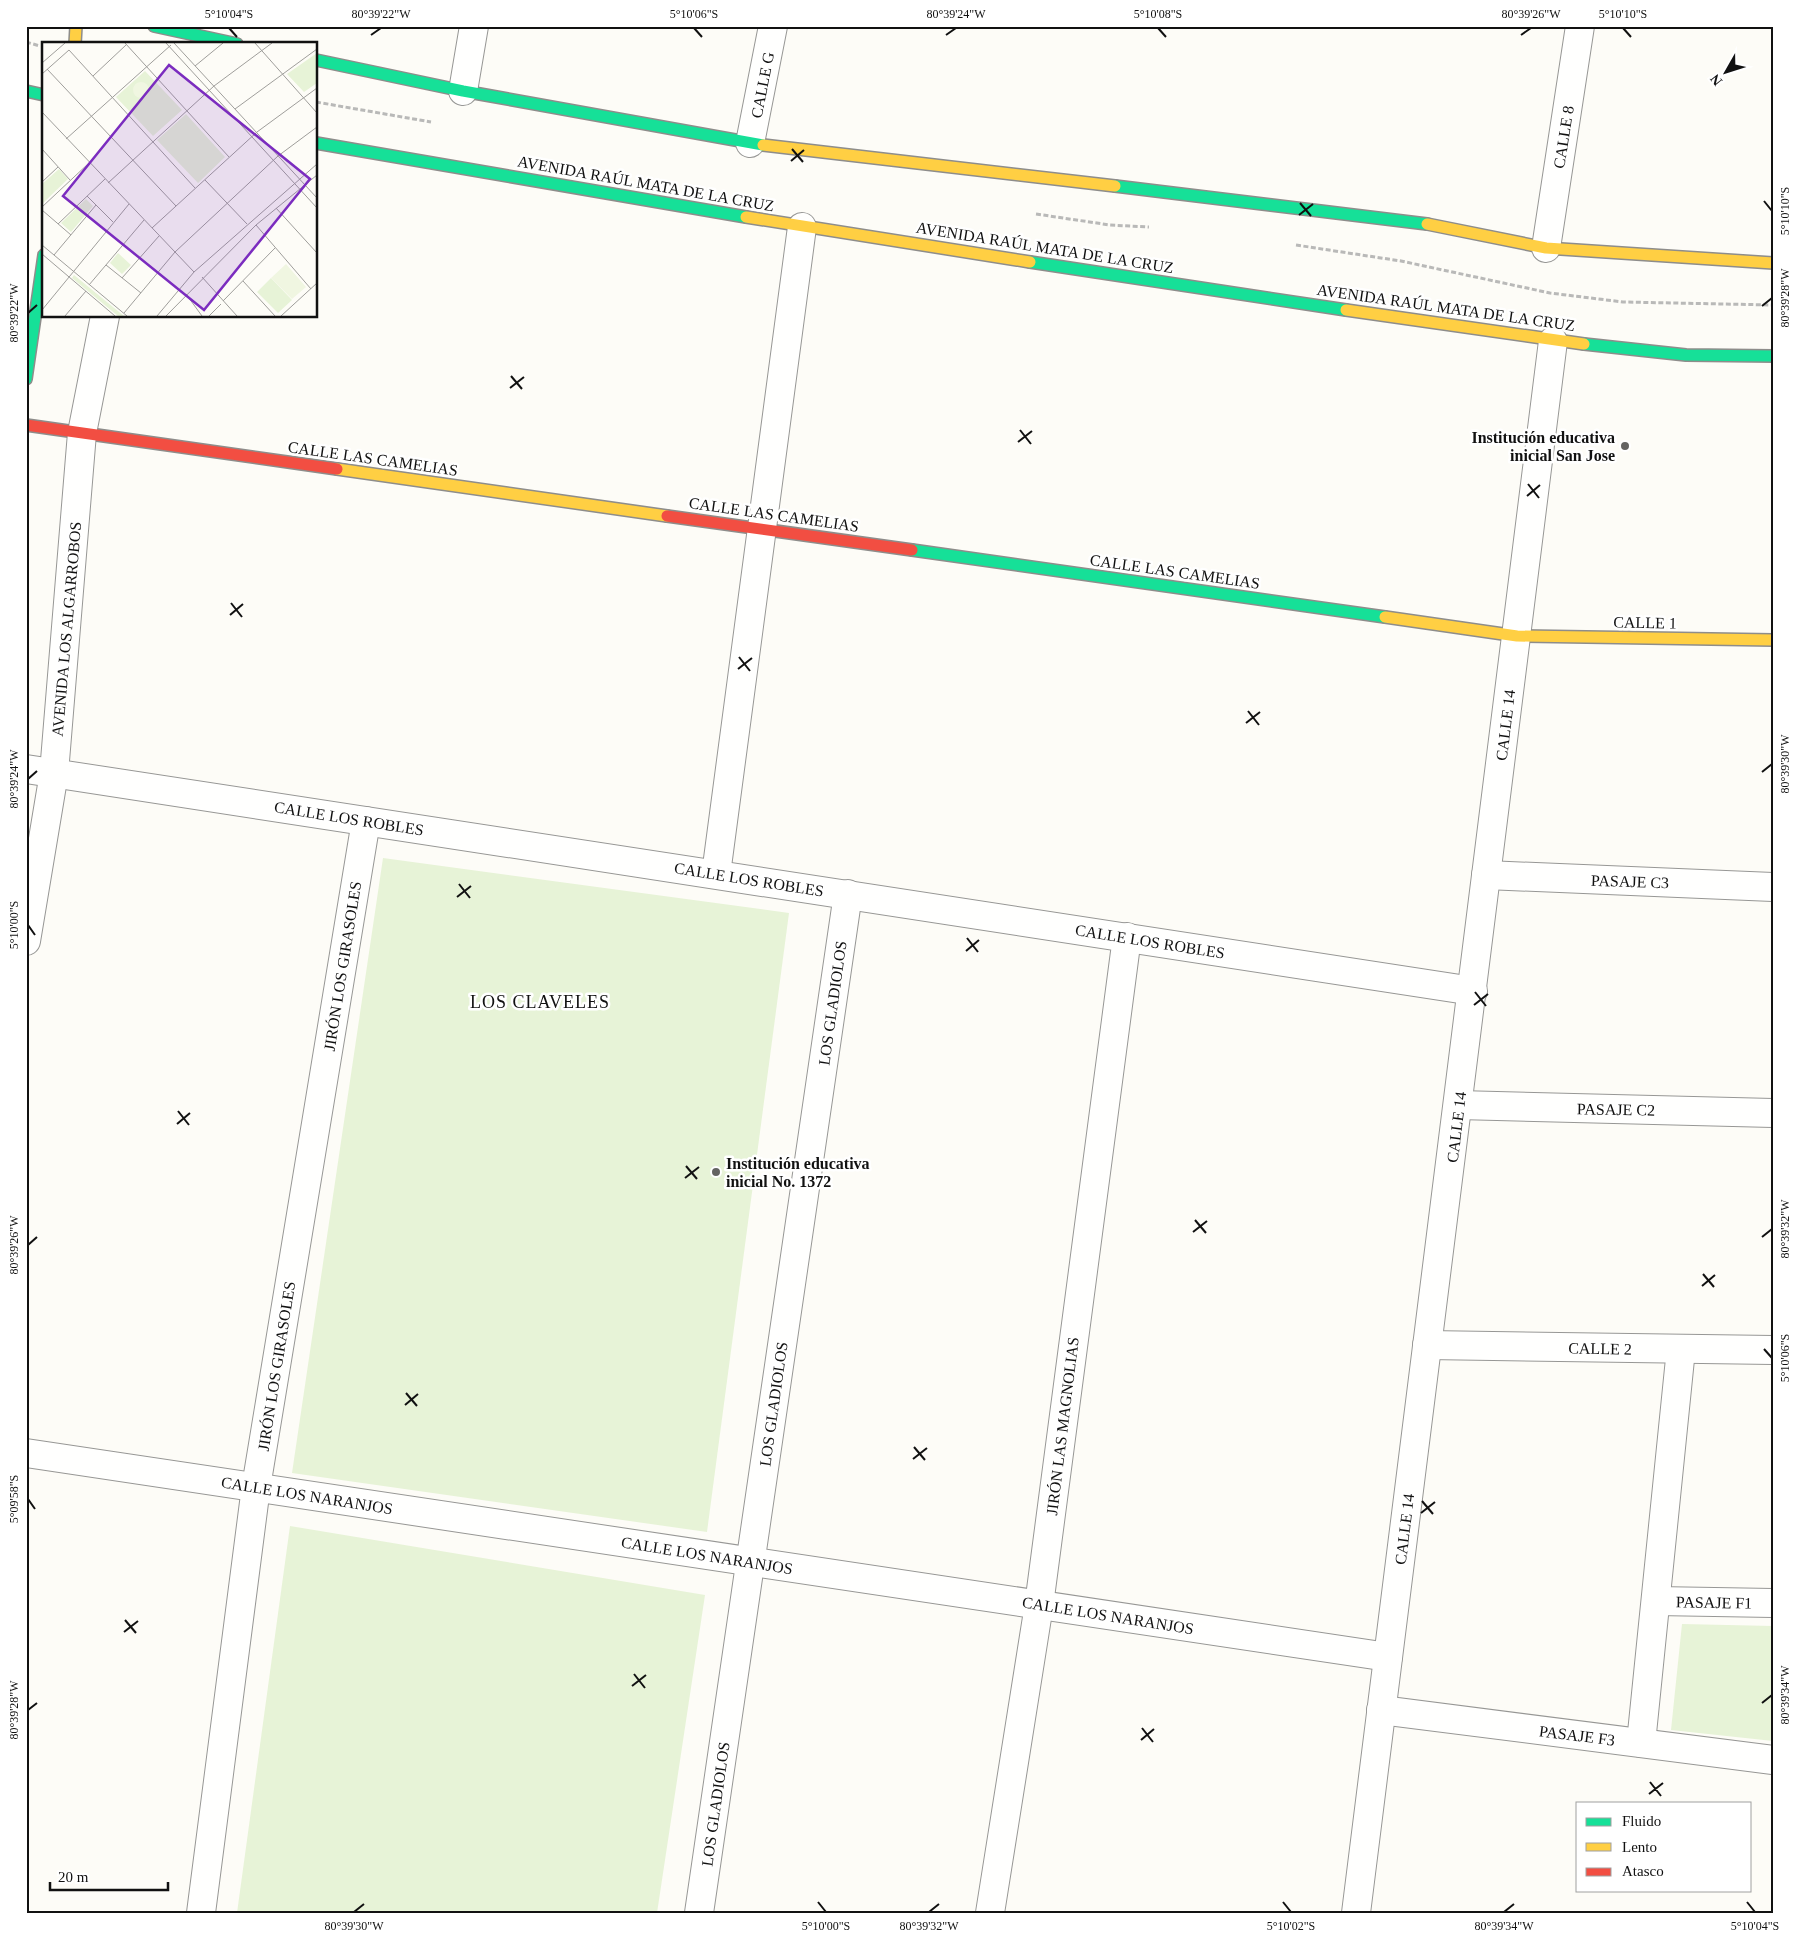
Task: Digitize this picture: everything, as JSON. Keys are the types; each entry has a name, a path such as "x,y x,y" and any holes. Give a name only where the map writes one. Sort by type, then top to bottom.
{"main road":[{"path":"75,42 76,26"},
{"path":"154,29 227,42"},
{"path":"318,60 463,91 750,143 1409,221 1546,248 1773,263"},
{"path":"26,91 42,95"},
{"name":"AVENIDA RAÚL MATA DE LA CRUZ","path":"318,144 802,227 1553,341 1686,355 1773,356"},
{"path":"26,379 42,269"},
{"name":"CALLE LAS CAMELIAS","path":"26,425 1517,636"},
{"name":"CALLE 1","path":"1517,636 1773,640"}],"street":[{"path":"463,91 474,26"},
{"name":"CALLE G","path":"750,143 773,26"},
{"name":"CALLE 8","path":"1546,248 1580,26"},
{"path":"716,874 802,227"},
{"name":"AVENIDA LOS ALGARROBOS","path":"26,942 54,773 82,433 105,318"},
{"name":"CALLE 14","path":"1356,1913 1553,341"},
{"name":"CALLE LOS ROBLES","path":"26,769 1473,990"},
{"name":"JIRÓN LOS GIRASOLES","path":"201,1913 256,1488 366,821"},
{"name":"PASAJE C3","path":"1486,875 1773,887"},
{"name":"LOS GLADIOLOS","path":"699,1913 848,894"},
{"name":"JIRÓN LAS MAGNOLIAS","path":"990,1913 1039,1605 1127,937"},
{"name":"PASAJE C2","path":"1458,1105 1773,1112"},
{"name":"CALLE 2","path":"1428,1345 1773,1350"},
{"path":"1641,1743 1681,1349"},
{"name":"CALLE LOS NARANJOS","path":"26,1453 1388,1657"},
{"name":"PASAJE F1","path":"1656,1601 1773,1603"},
{"name":"PASAJE F3","path":"1381,1710 1773,1760"}],"path":[{"path":"26,42 42,46"}],"green space":[{"path":"383,858 789,913 707,1532 292,1473"},
{"path":"290,1526 705,1595 657,1913 237,1913"},
{"path":"1682,1624 1773,1626 1773,1741 1671,1730"}],"traffic: fast":[{"path":"154,26 228,42"},
{"path":"318,60 463,91 763,145"},
{"path":"26,91 42,95"},
{"path":"318,143 746,217"},
{"path":"1115,186 1427,224"},
{"path":"1030,262 1346,310"},
{"path":"26,379 42,269"},
{"path":"1584,344 1686,355 1773,356"},
{"path":"912,550 1385,617"}],"traffic: slow":[{"path":"75,42 76,26"},
{"path":"763,145 1115,186"},
{"path":"746,217 1030,262"},
{"path":"1427,224 1546,248 1773,263"},
{"path":"1346,310 1584,344"},
{"path":"337,469 667,516"},
{"path":"1385,617 1517,636 1773,640"}],"traffic: jam":[{"path":"26,425 337,469"},
{"path":"667,516 912,550"}],"place":[{"name":"Institución educativa inicial San Jose","path":"1625,446"},
{"name":"Institución educativa inicial No. 1372","path":"716,1172"}],"district":[{"name":"LOS CLAVELES","path":"540,1002"}]}
